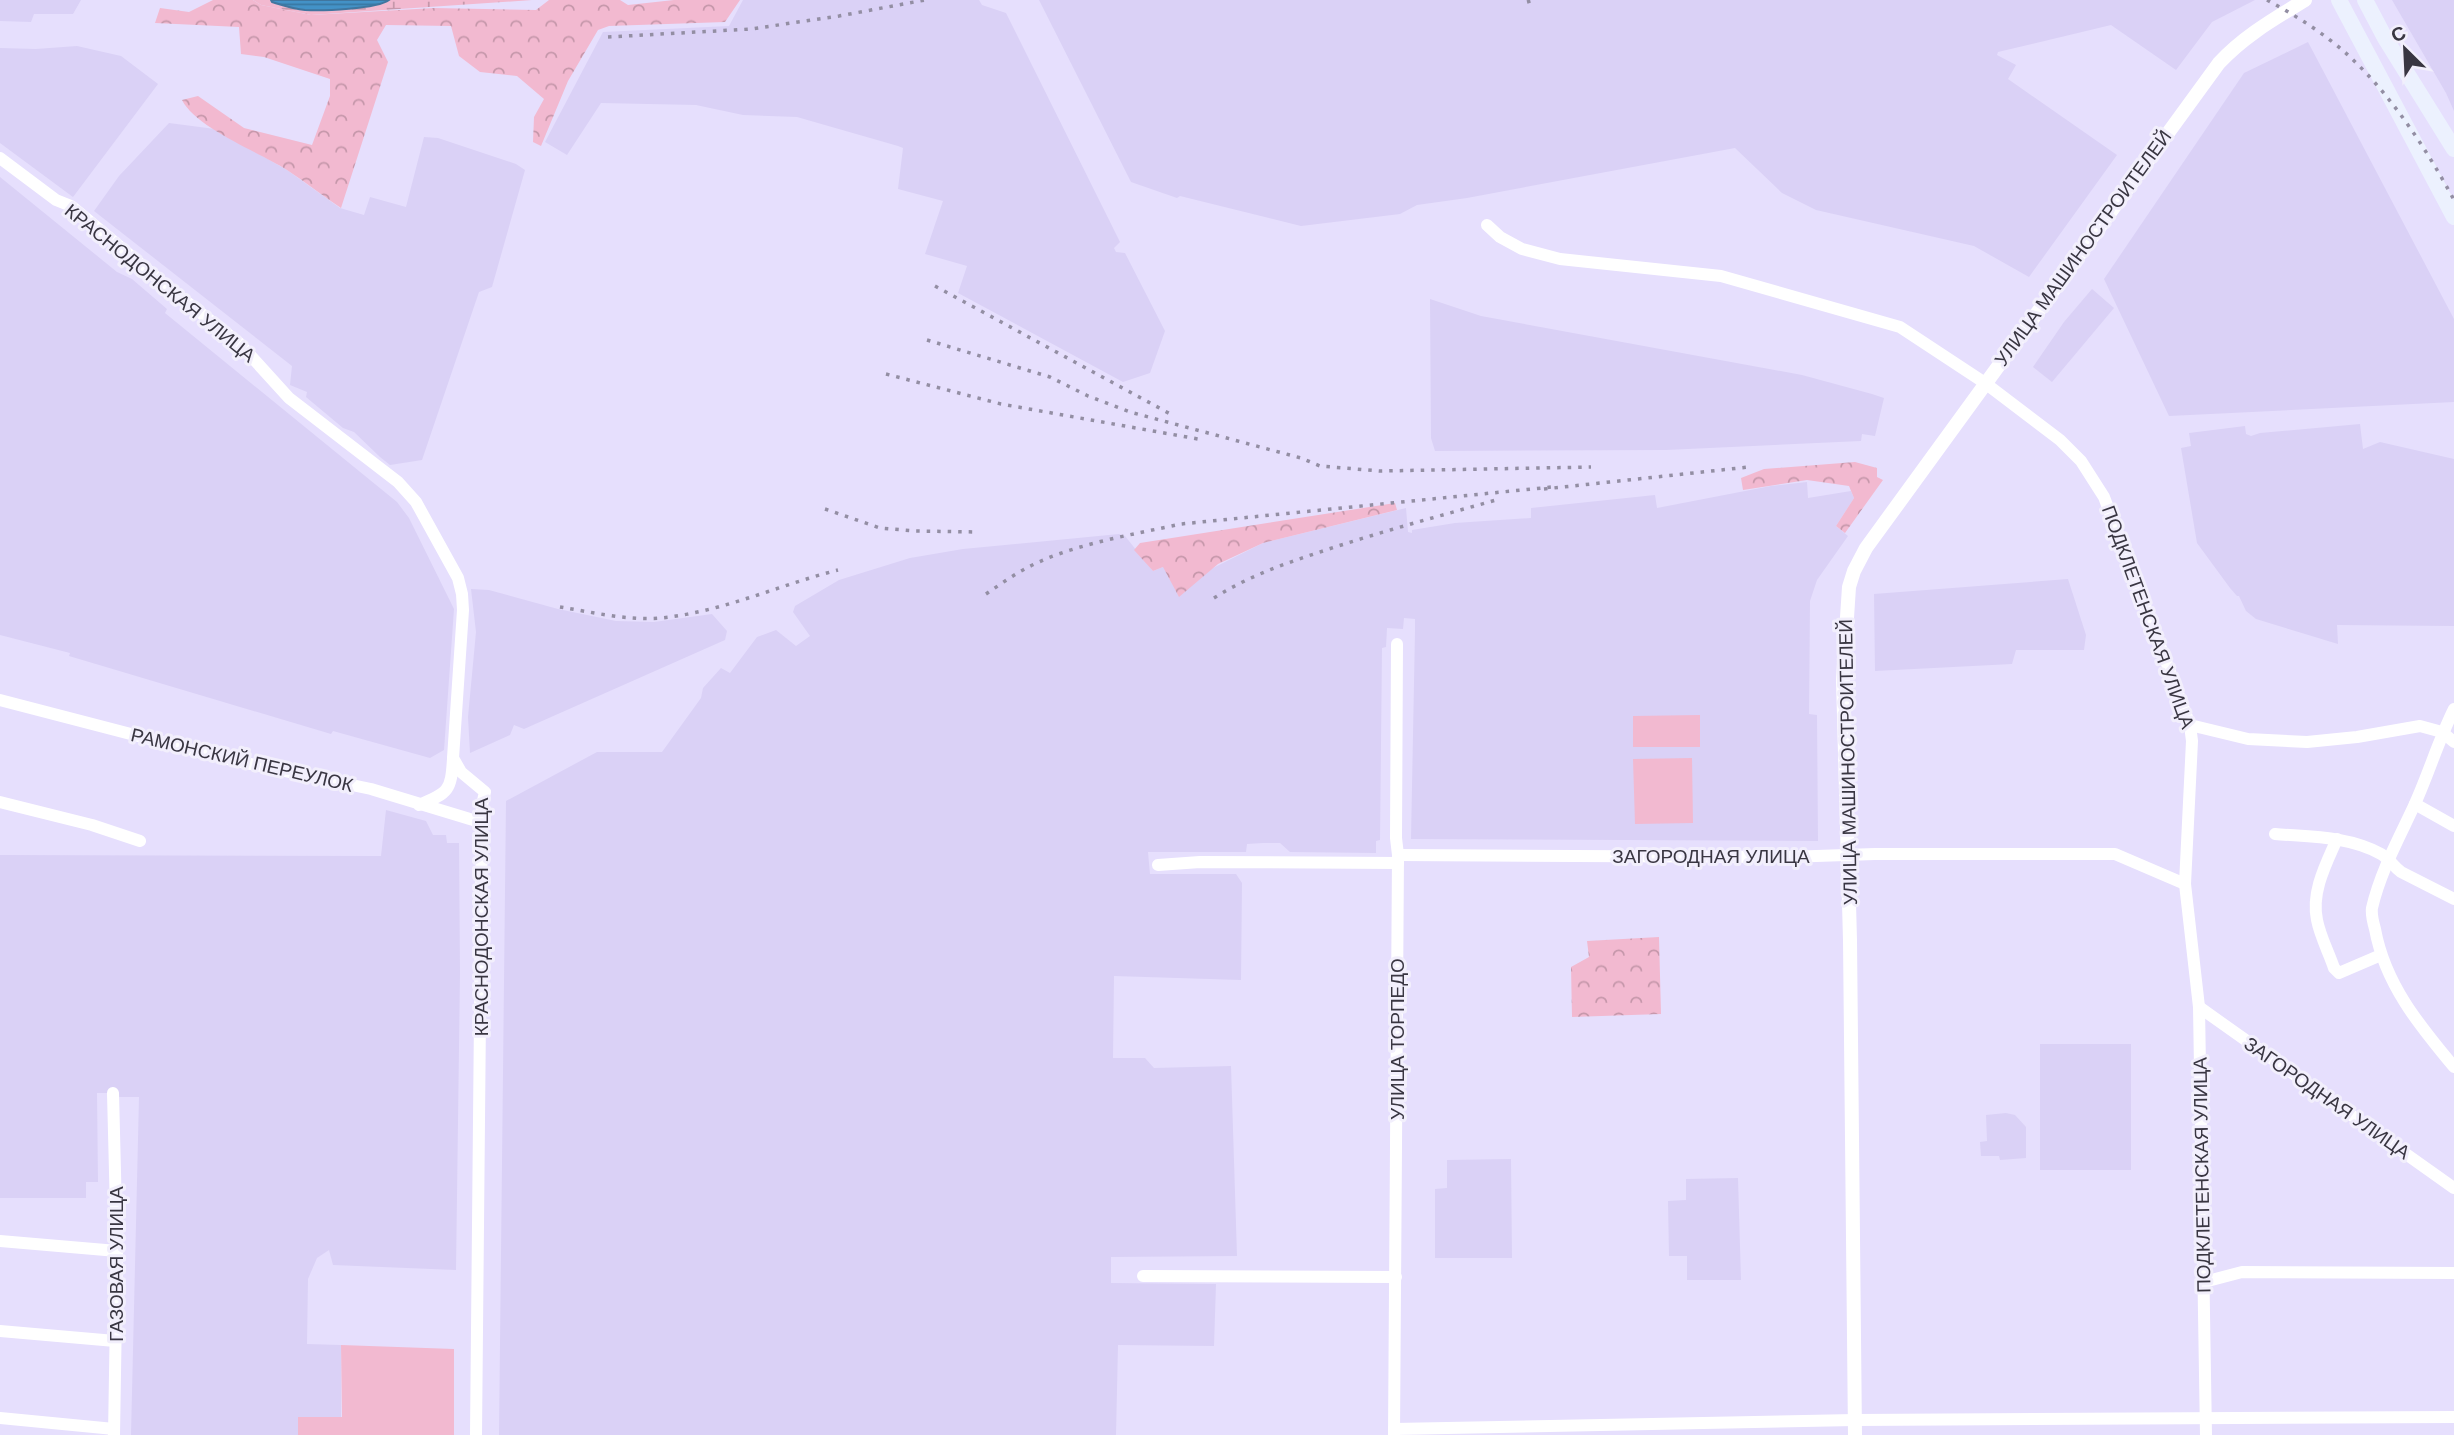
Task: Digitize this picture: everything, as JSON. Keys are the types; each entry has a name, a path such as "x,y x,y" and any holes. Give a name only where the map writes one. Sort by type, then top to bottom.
{"main road":[{"path":"2339,0 2454,217"},
{"path":"2365,0 2385,38 2454,149"},
{"path":"2403,124 2430,110"}],"street":[{"name":"УЛИЦА МАШИНОСТРОИТЕЛЕЙ","path":"1855,1427 1848,855 1843,679 1849,585 1866,548 2219,63 2252,33 2305,0"},
{"name":"КРАСНОДОНСКАЯ УЛИЦА","path":"0,158 56,200 71,206 239,343 289,398 398,482 416,502 458,578 463,610 453,758 461,772 485,792 476,1435"},
{"name":"ПОДКЛЕТЕНСКАЯ УЛИЦА","path":"1487,225 1500,237 1522,249 1560,259 1721,276 1900,327 1985,383 2060,440 2081,461 2104,497 2190,725 2192,741 2185,884 2199,1007 2206,1435"},
{"name":"УЛИЦА ТОРПЕДО","path":"1394,1432 1397,644"},
{"name":"РАМОНСКИЙ ПЕРЕУЛОК","path":"0,700 227,759 372,789 483,823"},
{"path":"2454,709 2442,732 2371,911 2386,970 2405,1005 2454,1067"},
{"path":"2190,725 2248,739 2307,742 2420,726 2442,732 2454,742"},
{"path":"419,805 446,791 451,782 453,758"},
{"path":"0,802 92,825 140,841"},
{"path":"2415,804 2454,826"},
{"path":"2275,834 2337,839 2367,847 2390,859 2393,867 2401,872 2454,899"},
{"path":"2337,839 2321,874 2316,900 2317,919 2334,968 2339,973 2347,971 2381,955"},
{"name":"ЗАГОРОДНАЯ УЛИЦА","path":"1158,865 1398,859 2115,853 2185,884"},
{"name":"ЗАГОРОДНАЯ УЛИЦА","path":"2199,1007 2454,1188"},
{"name":"ГАЗОВАЯ УЛИЦА","path":"113,1093 117,1251 114,1432"},
{"path":"0,1241 117,1251"},
{"path":"2204,1282 2242,1272 2454,1273"},
{"path":"1143,1276 1396,1277"},
{"path":"0,1331 115,1341"},
{"path":"1394,1432 2454,1417"},
{"path":"0,1418 114,1432"}],"shaded area":[{"path":"0,0 81,0 73,14 34,14 31,22 0,21"},
{"path":"743,0 979,0 982,5 1006,13 1120,242 1114,248 1116,252 1125,253 1165,331 1150,373 1123,382 958,293 967,266 925,254 943,201 898,189 903,148 898,146 797,117 743,115 696,105 601,103 567,155 545,142 603,32 729,26"},
{"path":"1039,0 2255,0 2212,22 2176,70 2111,25 1998,52 1997,55 2016,65 2008,79 2117,155 2029,277 1974,246 1816,210 1782,193 1735,148 1417,205 1400,214 1301,226 1180,196 1177,198 1131,182"},
{"path":"2392,0 2454,0 2454,111 2446,93"},
{"path":"2308,42 2454,319 2454,402 2169,416 2104,279 2244,73"},
{"path":"77,46 121,56 158,84 73,197 0,143 0,48"},
{"path":"169,123 215,129 287,170 340,208 364,215 370,197 406,207 424,137 438,138 516,164 525,170 492,287 479,292 422,460 390,465 354,432 343,428 306,397 307,392 290,385 292,366 94,211 119,176"},
{"path":"0,177 117,272 132,279 167,309 165,313 397,502 409,518 454,609 444,750 430,758 333,731 331,734 69,656 70,653 0,635"},
{"path":"2092,289 2114,308 2052,382 2033,367 2064,322"},
{"path":"1430,299 1481,316 1802,375 1872,394 1884,398 1875,436 1862,434 1861,441 1666,450 1435,451 1431,438"},
{"path":"2360,424 2363,449 2380,442 2454,459 2454,626 2337,625 2338,644 2256,619 2246,611 2239,596 2197,543 2181,448 2191,446 2189,433 2245,426 2246,434 2251,436"},
{"path":"1807,482 1808,498 1851,491 1854,498 1836,526 1848,536 1817,580 1810,601 1809,714 1817,715 1818,841 1411,839 1415,619 1404,618 1403,629 1387,628 1386,647 1382,648 1380,840 1376,841 1376,853 1290,852 1280,843 1247,844 1246,852 1148,852 1150,874 1236,874 1242,883 1241,980 1114,976 1113,1058 1145,1058 1154,1068 1231,1066 1237,1256 1111,1257 1111,1283 1216,1284 1214,1346 1118,1345 1116,1435 499,1435 506,801 597,752 662,752 701,698 703,688 721,668 730,673 757,637 776,630 796,646 810,636 793,612 795,606 839,580 910,558 963,549 1119,534 1125,536 1153,571 1163,567 1209,570 1263,543 1406,508 1408,532 1412,533 1412,530 1455,523 1531,518 1531,508 1655,495 1657,508 1771,486"},
{"path":"2068,579 2086,635 2084,650 2016,650 2012,664 1875,671 1874,594"},
{"path":"471,589 489,590 616,621 654,622 712,614 727,631 725,640 524,729 514,725 510,735 470,753 468,717 476,632"},
{"path":"386,810 426,821 433,835 446,835 447,843 459,843 456,1270 333,1265 329,1250 317,1258 308,1279 307,1344 341,1345 341,1435 131,1435 139,1097 97,1093 98,1182 86,1182 86,1198 0,1198 0,855 381,856"},
{"path":"2040,1044 2131,1044 2131,1170 2040,1170"},
{"path":"1986,1115 2015,1115 2026,1127 2026,1158 2000,1160 1999,1156 1981,1156 1980,1142 1987,1141"},
{"path":"1511,1159 1512,1258 1435,1258 1435,1189 1447,1188 1447,1160"},
{"path":"1738,1178 1741,1280 1687,1280 1687,1256 1669,1256 1668,1201 1686,1200 1686,1179"}],"green space":[{"path":"213,0 253,0 261,5 311,15 434,8 536,10 549,0 620,0 628,5 674,0 740,0 725,22 609,26 598,30 568,81 541,146 533,142 534,117 544,99 517,76 480,72 459,56 451,26 386,25 377,40 388,62 341,208 287,170 214,130 189,110 182,100 198,96 244,128 312,145 330,96 330,79 264,57 241,54 239,27 155,23 160,8 189,12"},
{"path":"253,0 532,0 311,15 261,5"},
{"path":"1855,462 1877,468 1877,477 1883,480 1845,533 1836,526 1854,498 1849,486 1807,480 1743,490 1741,478 1764,469"},
{"path":"1395,503 1397,510 1263,543 1218,564 1179,597 1163,567 1153,571 1134,550 1140,543"},
{"path":"1700,715 1700,747 1633,747 1633,716"},
{"path":"1692,758 1693,823 1635,824 1633,759"},
{"path":"1659,937 1661,1014 1572,1017 1571,967 1589,957 1587,941"},
{"path":"341,1345 454,1349 454,1435 298,1435 298,1417 342,1417"}],"water":[{"path":"271,0 389,0 362,7 305,10"}],"railway":[{"path":"608,37 751,29 925,0"},
{"path":"1527,2 1535,0"},
{"path":"2267,0 2320,32 2379,87 2407,123 2454,200"},
{"path":"935,286 1174,416"},
{"path":"927,340 1050,377 1088,396 1130,412 1301,458 1320,466 1380,471 1591,467"},
{"path":"886,374 1001,404 1198,439"},
{"path":"1544,489 1749,467"},
{"path":"986,594 1023,570 1059,554 1181,524 1552,487"},
{"path":"1214,598 1277,567 1384,532 1496,500"},
{"path":"825,509 880,528 977,532"},
{"path":"560,607 648,619 684,615 838,570"}]}
